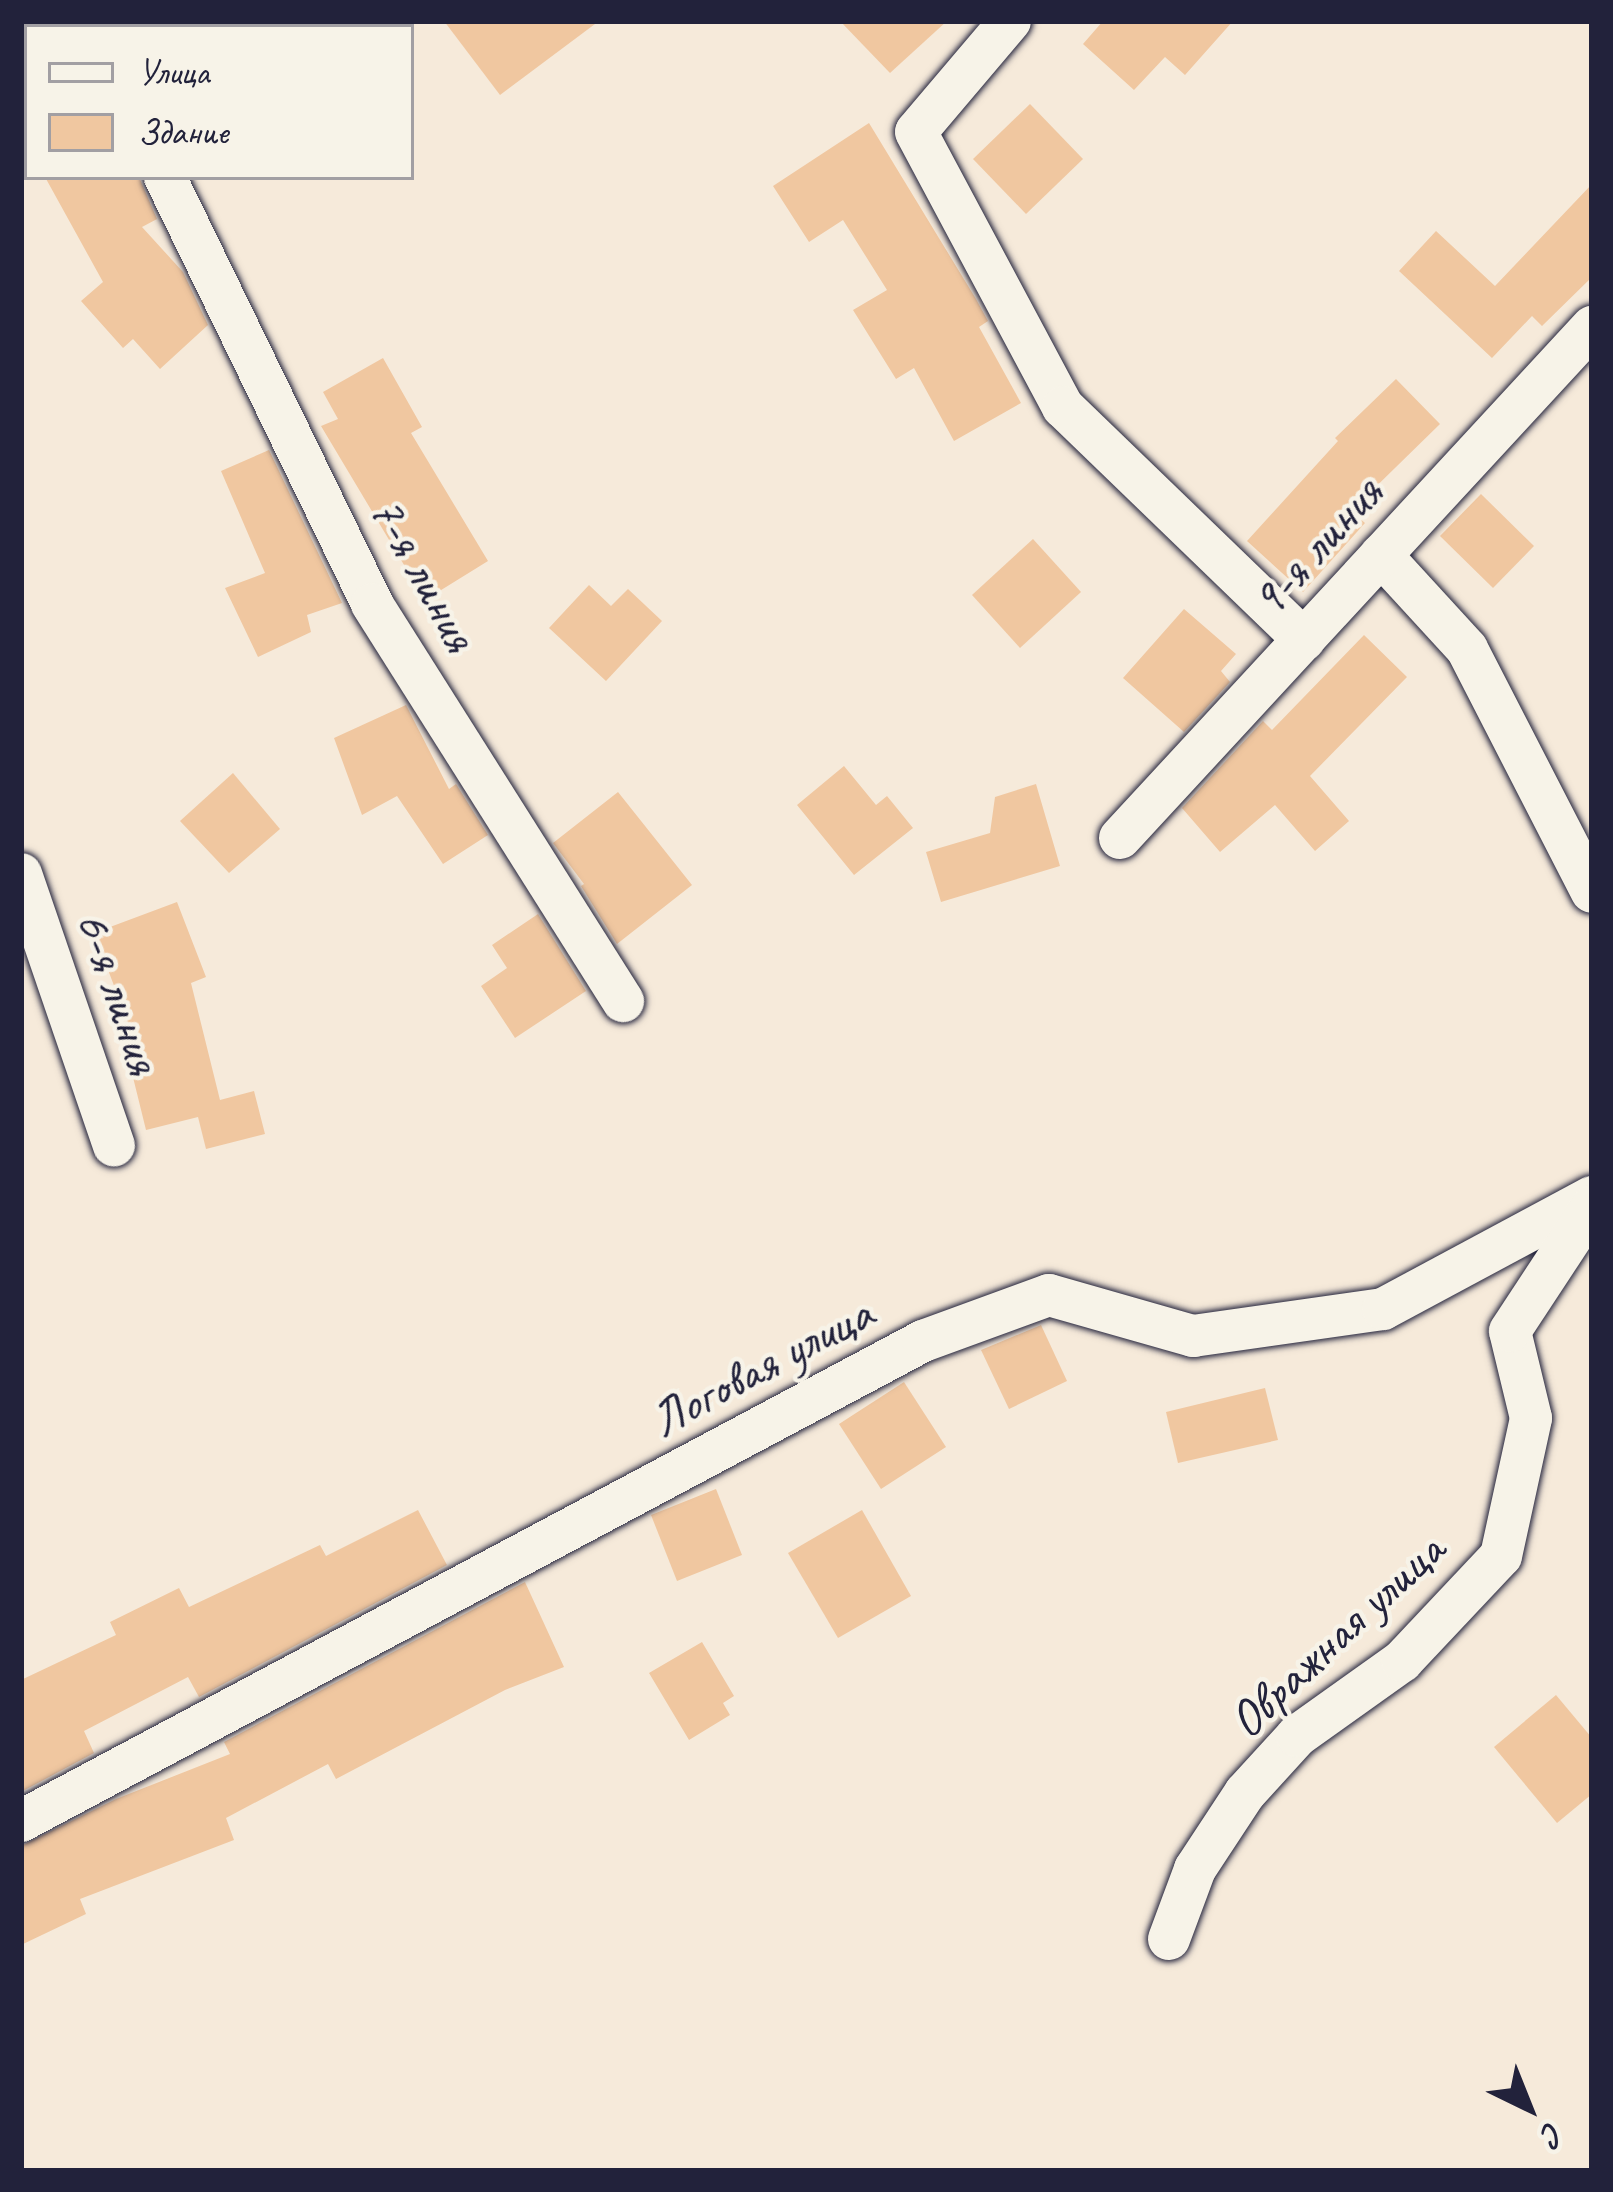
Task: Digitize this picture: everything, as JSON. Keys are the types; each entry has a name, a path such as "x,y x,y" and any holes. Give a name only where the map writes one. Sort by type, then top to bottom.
{"street":[{"path":"1010,21 916,132 1064,407 1304,640"},
{"name":"7-я линия","path":"165,180 372,604 623,1001"},
{"name":"9-я линия","path":"1120,838 1592,327"},
{"path":"1381,555 1467,649 1592,892"},
{"name":"6-я линия","path":"21,874 115,1146"},
{"name":"Логовая улица","path":"21,1821 923,1340 1049,1295 1193,1336 1383,1310 1592,1201"},
{"name":"Овражная улица","path":"1169,1939 1195,1869 1245,1793 1297,1736 1402,1661 1501,1556 1531,1418 1510,1331 1592,1201"}],"building":[{"path":"444,21 599,21 500,95"},
{"path":"840,21 947,21 890,73"},
{"path":"1103,21 1233,21 1185,75 1165,57 1134,90 1083,44"},
{"path":"1030,104 1083,159 1026,214 973,159"},
{"path":"869,123 988,321 979,327 1021,403 954,441 914,368 896,379 853,310 887,290 843,220 809,242 773,186"},
{"path":"47,180 140,180 157,219 142,227 183,272 208,325 160,369 133,339 123,348 81,301 103,282"},
{"path":"1592,184 1592,277 1542,326 1532,316 1492,358 1399,271 1436,231 1495,286"},
{"path":"383,358 422,427 411,433 488,561 425,600 321,426 338,419 323,392"},
{"path":"1396,379 1440,424 1351,511 1365,523 1303,592 1247,541 1338,441 1335,438"},
{"path":"269,450 342,603 307,615 311,632 258,657 225,588 265,573 221,471"},
{"path":"1481,494 1534,546 1493,588 1440,536"},
{"path":"1033,539 1081,592 1020,648 972,595"},
{"path":"589,585 611,606 628,589 662,621 606,681 549,628"},
{"path":"1184,609 1236,654 1221,671 1230,682 1184,732 1123,678"},
{"path":"1364,635 1407,677 1310,776 1349,821 1315,851 1275,805 1220,852 1182,808 1263,721 1272,730"},
{"path":"406,705 449,789 456,784 488,835 443,864 397,796 362,815 334,738"},
{"path":"844,766 876,805 887,796 913,828 854,875 797,805"},
{"path":"233,773 280,829 229,873 180,821"},
{"path":"1036,784 1060,866 941,902 926,852 990,833 995,797"},
{"path":"618,792 692,885 617,944 584,884 553,843"},
{"path":"177,902 206,977 191,983 220,1100 254,1091 265,1134 206,1149 198,1117 146,1130 128,1057 140,1054 94,933"},
{"path":"538,914 586,991 515,1038 481,986 507,968 492,945"},
{"path":"1041,1325 1067,1381 1009,1409 981,1350"},
{"path":"904,1382 946,1447 881,1489 839,1424"},
{"path":"1265,1388 1278,1440 1178,1463 1166,1412"},
{"path":"716,1489 742,1555 677,1581 651,1515"},
{"path":"418,1510 447,1565 199,1697 188,1677 84,1731 94,1753 21,1792 21,1680 116,1635 110,1622 179,1588 189,1607 320,1545 326,1556"},
{"path":"862,1510 911,1596 838,1638 788,1553"},
{"path":"525,1582 564,1667 505,1690 336,1779 328,1764 226,1818 234,1840 80,1899 86,1914 21,1945 21,1846 116,1799 230,1754 224,1742"},
{"path":"702,1642 734,1696 723,1703 730,1715 689,1740 649,1673"},
{"path":"1556,1695 1592,1738 1592,1794 1557,1823 1494,1747"}]}
